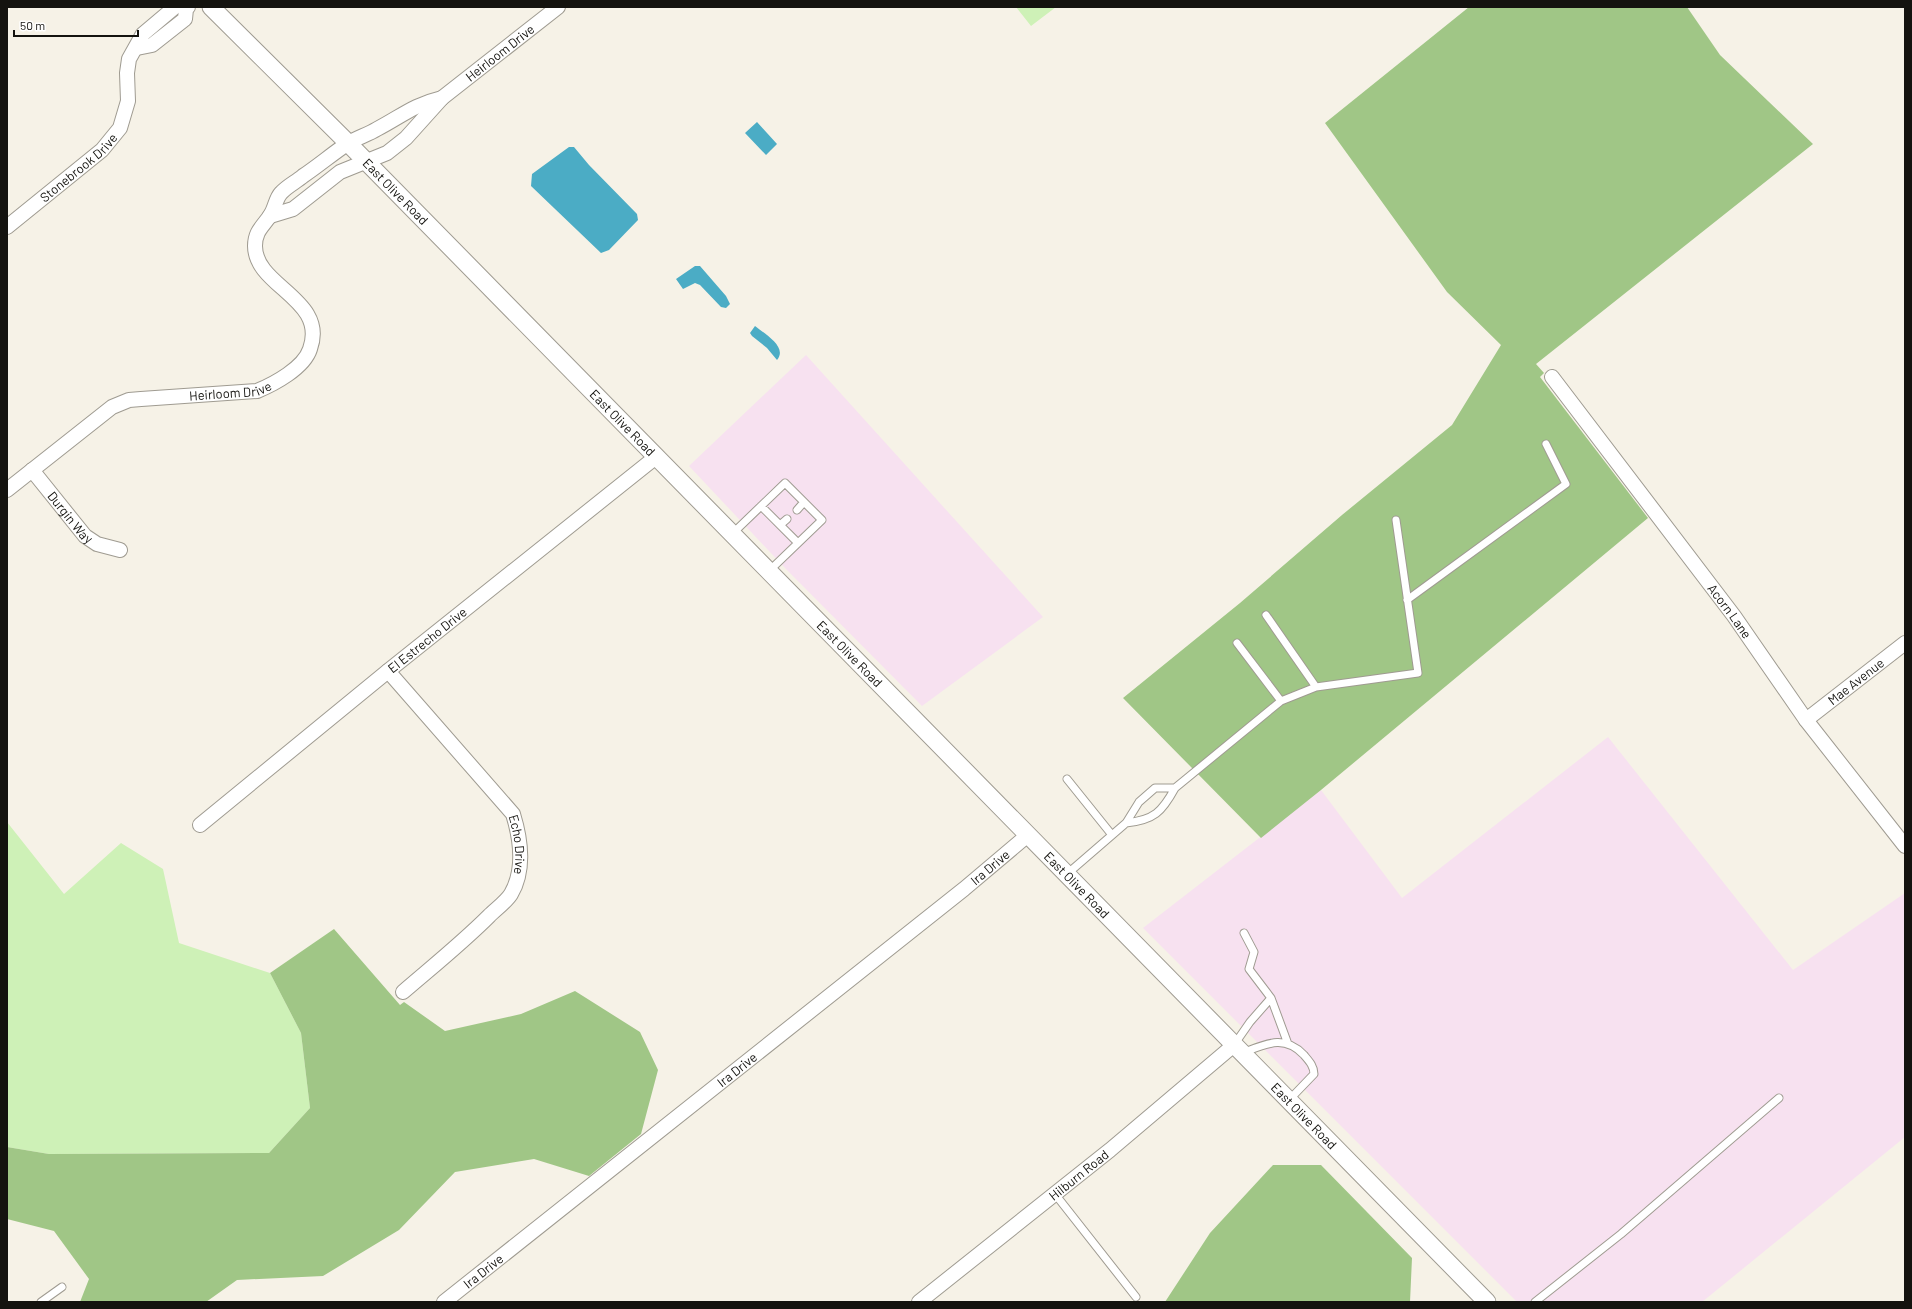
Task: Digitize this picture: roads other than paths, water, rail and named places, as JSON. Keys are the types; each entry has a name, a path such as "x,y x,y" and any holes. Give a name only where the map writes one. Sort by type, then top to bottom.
{"street":[{"name":"Stonebrook Drive","path":"7,226 102,150 120,128 128,101 127,73 129,59 137,48 152,45 185,19 181,7"},
{"name":"East Olive Road","path":"211,7 348,144 1488,1302"},
{"name":"Heirloom Drive","path":"270,216 293,209 340,172 387,153 406,138 442,98 558,7"},
{"name":"Heirloom Drive","path":"7,490 112,407 129,400 257,391 273,384 302,362 309,353 313,341 313,327 308,316 262,267 257,257 255,246 257,235 262,224 270,216 280,193 348,144 377,130 411,108 442,98"},
{"name":"Acorn Lane","path":"1552,378 1734,616 1806,720 1905,846"},
{"name":"El Estrecho Drive","path":"200,825 388,671 656,457"},
{"name":"Durgin Way","path":"32,470 85,536 97,544 120,550"},
{"name":"Mae Avenue","path":"1806,720 1905,643"},
{"name":"Echo Drive","path":"388,671 513,814 519,834 521,855 518,875 511,894 472,933 403,992"},
{"name":"Ira Drive","path":"444,1302 964,890 1028,835"},
{"name":"Hilburn Road","path":"919,1302 1238,1049"}],"lane":[{"path":"1407,600 1566,484 1546,444"},
{"path":"732,534 785,484 822,520 769,571"},
{"path":"797,510 804,502"},
{"path":"761,506 798,543"},
{"path":"780,526 787,519"},
{"path":"1126,823 1144,821 1165,807 1175,788 1281,701 1316,686 1418,673 1396,520"},
{"path":"1266,615 1316,686"},
{"path":"1237,643 1281,701"},
{"path":"1067,779 1112,835"},
{"path":"1067,874 1126,823 1139,802 1155,788 1175,788"},
{"path":"1244,933 1254,952 1249,969 1271,998 1288,1044"},
{"path":"1238,1049 1250,1022 1271,998"},
{"path":"1238,1049 1275,1043 1288,1044 1296,1047 1308,1060 1314,1070 1311,1078 1289,1100"},
{"path":"1535,1302 1621,1234 1779,1098"},
{"path":"1055,1194 1136,1297"},
{"path":"41,1302 62,1287"}],"water":[{"path":"757,122 777,144 766,155 745,133"},
{"path":"569,147 574,147 589,165 637,214 638,220 609,250 601,253 531,186 532,174"},
{"path":"695,266 700,266 726,296 730,304 726,308 721,307 700,285 695,283 683,289 676,279"},
{"path":"755,326 778,346 780,355 777,360 767,348 750,333"}]}
